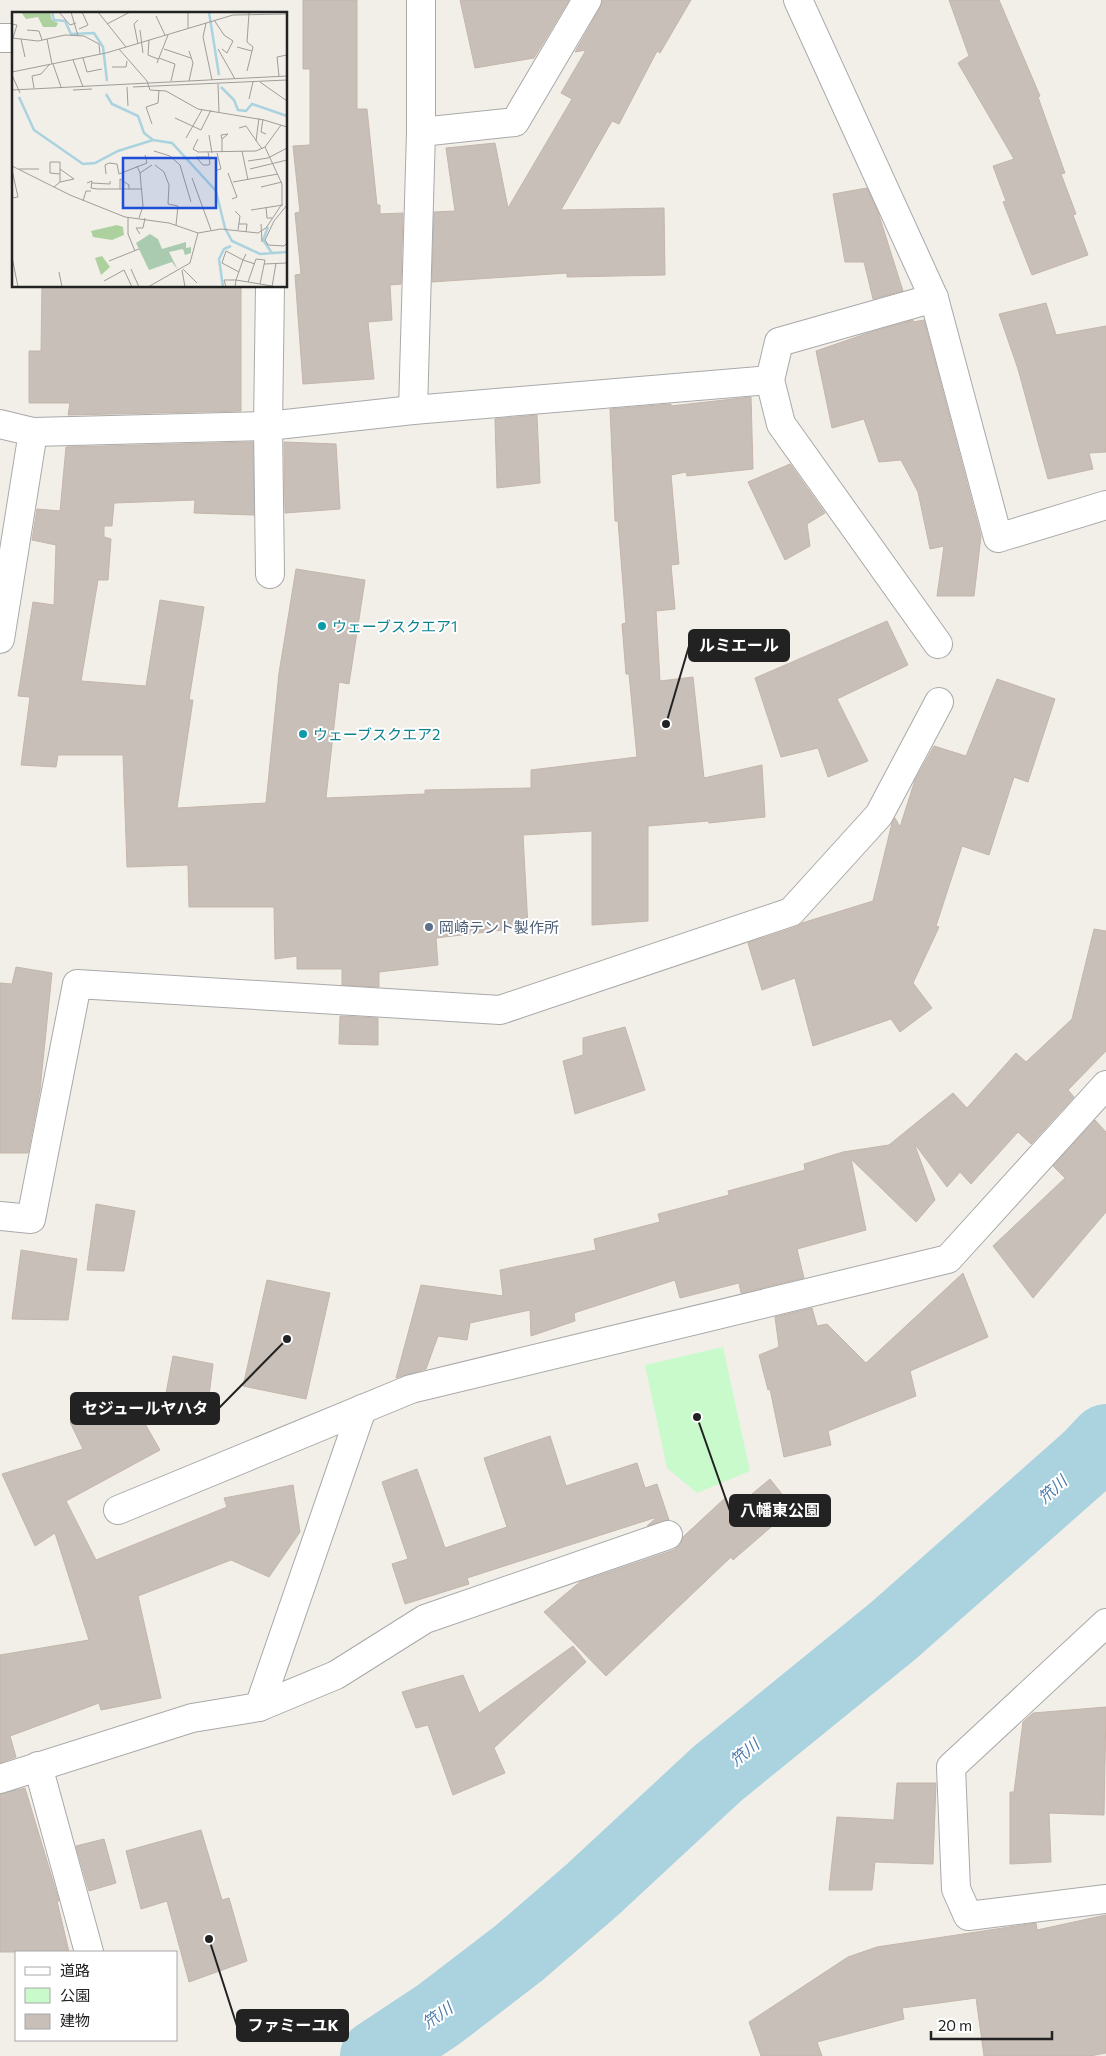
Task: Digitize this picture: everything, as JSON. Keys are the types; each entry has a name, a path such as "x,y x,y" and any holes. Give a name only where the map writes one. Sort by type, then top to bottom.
{"street":[{"path":"413,410 421,132 421,0"},
{"path":"421,132 515,122 587,0"},
{"path":"798,0 934,298 998,538 1106,504"},
{"path":"270,288 268,426 270,574"},
{"path":"934,298 779,342 770,380 781,424 938,644"},
{"path":"0,424 33,432 268,426 413,410 770,380"},
{"path":"0,639 33,432"},
{"path":"0,1216 31,1219 76,984 500,1010 791,912 878,815 939,702"},
{"path":"118,1510 411,1389 948,1259 1106,1086"},
{"path":"260,1707 362,1409"},
{"path":"0,1779 192,1718 260,1707 336,1675 425,1620 668,1535"},
{"path":"1106,1623 951,1767 956,1889 968,1916 1106,1900"},
{"path":"38,1766 89,1951"}],"green space":[{"path":"723,1347 750,1471 697,1493 667,1468 645,1365"}],"building":[{"path":"303,0 357,0 357,109 367,109 377,205 380,205 380,214 403,213 401,284 390,285 392,320 368,322 374,379 303,384 295,275 301,274 295,213 300,212 293,146 310,145 310,69 303,69"},
{"path":"460,0 569,0 534,58 475,68"},
{"path":"603,0 691,0 660,53 657,51 619,124 612,121 561,210 664,208 665,275 567,277 567,273 432,282 434,212 455,211 446,148 495,143 508,208 572,99 561,93 586,50 575,52"},
{"path":"949,0 999,0 1040,96 1038,97 1065,173 1061,174 1076,214 1073,215 1088,255 1032,275 1003,202 1006,201 993,166 1014,159 958,63 969,56"},
{"path":"867,188 878,212 903,291 873,299 864,262 845,262 833,194"},
{"path":"42,288 241,288 241,411 68,415 70,403 29,403 29,351 41,351"},
{"path":"1046,303 1056,335 1106,326 1106,452 1089,453 1093,469 1048,479 1018,369 999,314"},
{"path":"913,320 913,322 924,320 981,536 974,596 937,596 944,546 930,549 918,492 901,460 879,462 864,419 832,428 816,351"},
{"path":"751,397 753,469 687,476 686,472 671,475 679,564 671,565 675,609 656,611 660,681 693,677 704,778 762,765 765,817 709,823 708,821 648,826 648,921 592,925 592,831 523,835 528,927 436,938 438,965 379,972 379,987 342,985 342,969 297,969 297,956 275,959 274,907 189,907 188,865 127,867 123,755 58,755 56,767 21,765 30,697 18,696 33,602 54,605 56,545 32,540 37,509 60,511 66,447 253,442 254,515 194,513 195,500 114,503 112,526 104,526 104,537 111,539 108,580 98,580 81,681 146,686 160,600 204,607 189,700 193,700 177,808 266,803 279,673 296,569 365,580 349,684 339,682 326,798 425,794 425,790 531,788 531,770 637,757 629,674 626,674 622,624 626,623 618,521 615,521 610,409 671,404 671,406"},
{"path":"537,415 540,483 497,488 495,419"},
{"path":"284,442 336,444 340,509 285,513"},
{"path":"790,464 825,513 807,524 810,546 785,560 748,482"},
{"path":"887,621 908,665 837,699 868,761 828,777 818,748 781,757 755,678"},
{"path":"997,679 1055,699 1028,782 1014,777 989,855 962,846 936,926 939,927 913,983 932,1008 900,1032 891,1019 813,1046 795,978 762,990 748,943 796,927 802,923 873,901 892,823 895,818 900,827 915,780 934,746 966,756"},
{"path":"1094,929 1106,931 1106,1051 1068,1090 1074,1097 1031,1144 1018,1132 971,1184 960,1172 947,1187 914,1143 935,1200 916,1222 851,1159 866,1230 797,1249 804,1278 741,1293 739,1283 680,1298 675,1280 574,1313 575,1321 531,1336 530,1310 470,1323 467,1340 438,1336 426,1369 396,1378 421,1285 503,1296 500,1270 596,1250 594,1239 660,1222 658,1214 729,1195 728,1191 805,1170 804,1164 843,1152 889,1145 953,1093 967,1108 1016,1053 1026,1062 1072,1019"},
{"path":"16,967 52,973 40,1090 28,1153 0,1153 0,983 12,984"},
{"path":"340,1016 378,1018 378,1045 339,1044"},
{"path":"625,1027 645,1090 575,1114 563,1061 583,1055 583,1038"},
{"path":"1095,1120 1106,1132 1106,1212 1033,1298 993,1246 1065,1178 1053,1166"},
{"path":"96,1204 135,1211 124,1271 87,1270"},
{"path":"21,1250 77,1259 68,1320 12,1319"},
{"path":"963,1273 988,1337 910,1371 916,1396 828,1431 831,1445 784,1457 770,1389 768,1390 759,1355 779,1347 775,1317 812,1308 817,1326 827,1324 866,1363"},
{"path":"267,1280 330,1293 306,1399 243,1386"},
{"path":"173,1356 213,1364 206,1420 162,1415"},
{"path":"128,1394 160,1450 66,1501 96,1560 227,1507 224,1498 293,1485 300,1532 269,1577 231,1560 138,1596 161,1698 101,1710 99,1703 10,1736 16,1757 0,1763 0,1655 89,1640 55,1533 35,1546 2,1474 83,1449 70,1422"},
{"path":"550,1436 566,1486 637,1463 645,1488 657,1484 669,1520 647,1526 657,1517 467,1578 469,1584 405,1604 392,1564 408,1559 382,1482 417,1469 445,1548 507,1527 484,1458"},
{"path":"770,1479 793,1508 733,1560 731,1557 606,1676 544,1612 580,1582 674,1550 680,1545 683,1537 725,1498 734,1509"},
{"path":"573,1646 586,1662 494,1748 505,1773 453,1795 428,1725 416,1728 402,1692 463,1675 479,1713"},
{"path":"1106,1707 1104,1815 1049,1813 1051,1862 1010,1864 1010,1792 1014,1792 1023,1722 1033,1713"},
{"path":"897,1783 936,1783 933,1864 875,1862 872,1890 829,1890 837,1817 894,1820"},
{"path":"25,1788 59,1901 57,1901 69,1951 0,1952 0,1794"},
{"path":"201,1830 222,1900 229,1898 247,1961 189,1982 167,1901 141,1909 126,1851"},
{"path":"104,1839 116,1883 89,1891 76,1846"},
{"path":"1106,1915 1106,2053 1090,2056 984,2056 976,1998 902,2008 904,2019 817,2042 822,2056 761,2056 749,2022 848,1957 877,1947 1036,1923 1037,1930"}],"waterway":[{"name":"笊川","path":"376,2056 438,2015 519,1953 592,1890 717,1774 893,1631 1089,1458 1106,1440"}],"place":[{"name":"ウェーブスクエア1","path":"322,626"},
{"name":"ルミエール","path":"666,724"},
{"name":"ウェーブスクエア2","path":"303,734"},
{"name":"岡崎テント製作所","path":"429,927"},
{"name":"セジュールヤハタ","path":"287,1339"},
{"name":"八幡東公園","path":"697,1417"},
{"name":"ファミーユK","path":"209,1939"}]}
